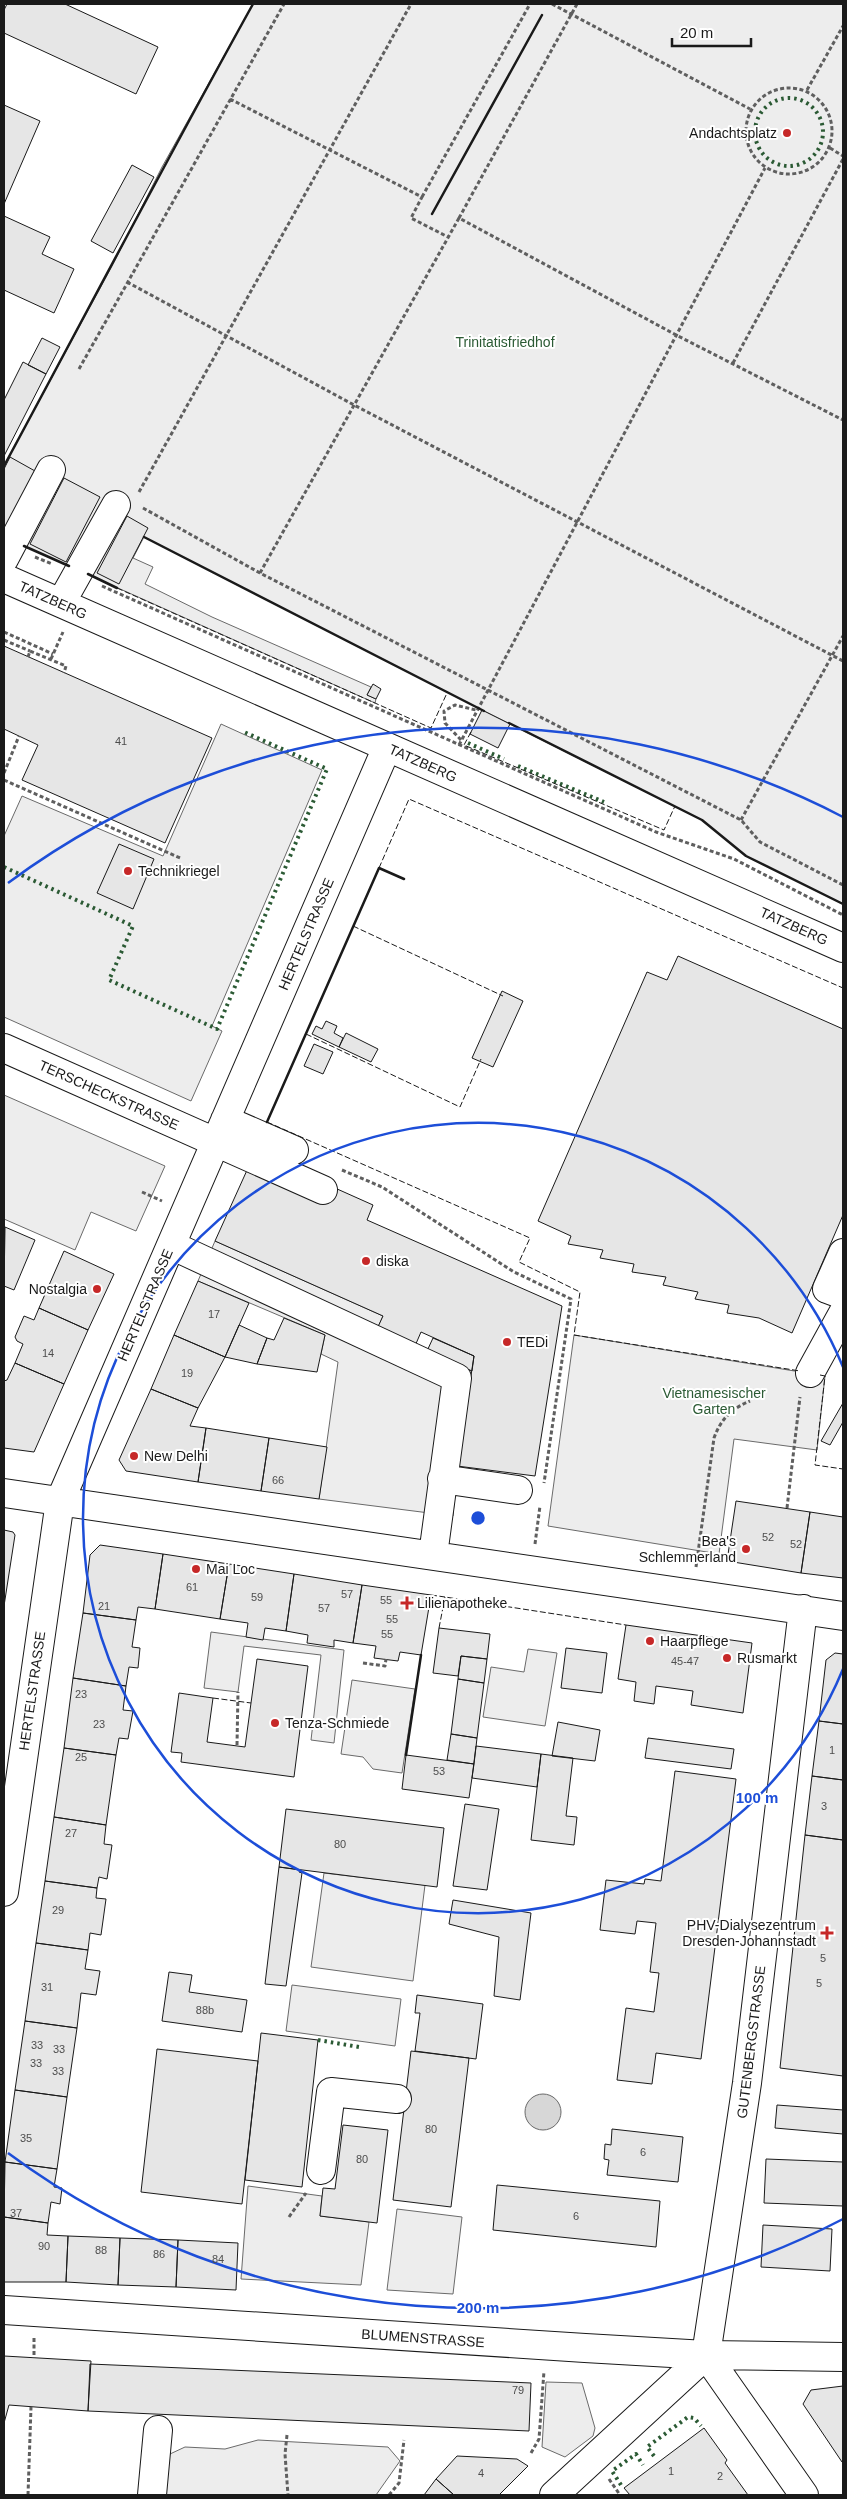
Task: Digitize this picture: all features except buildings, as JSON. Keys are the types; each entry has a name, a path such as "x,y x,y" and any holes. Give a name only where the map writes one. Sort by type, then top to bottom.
{"street":[{"path":"7,553 51,470"},
{"path":"61,604 77,575 131,502"},
{"name":"TATZBERG","path":"4,578 843,948"},
{"name":"HERTELSTRASSE","path":"4,1892 60,1501 387,747"},
{"name":"TERSCHECKSTRASSE","path":"4,1048 174,1124 220,1131"},
{"path":"220,1131 294,1150"},
{"path":"220,1131 331,1179"},
{"path":"171,1245 457,1378 433,1555"},
{"path":"843,1253 828,1289 843,1295"},
{"path":"810,1373 843,1312"},
{"path":"442,1480 534,1495"},
{"path":"4,1493 843,1616"},
{"name":"GUTENBERGSTRASSE","path":"706,2355 747,2083 803,1609"},
{"path":"321,2170 331,2092 396,2099"},
{"name":"BLUMENSTRASSE","path":"4,2310 706,2355 843,2357"},
{"path":"554,2495 706,2355 804,2495"},
{"path":"152,2495 158,2430"}],"path":[{"path":"79,369 284,4"},
{"path":"411,4 131,502 260,573 741,820 760,842 843,885"},
{"path":"448,237 411,218 530,4"},
{"path":"552,4 750,109"},
{"path":"260,573 577,4"},
{"path":"807,90 843,26"},
{"path":"786,86 807,90 825,104 833,125 830,148 814,168 790,175 765,168 750,152 745,130 750,109 765,93 786,86"},
{"path":"230,99 422,197"},
{"path":"733,363 843,157 830,148"},
{"path":"459,745 476,710 678,336 765,168"},
{"path":"459,218 678,336 843,420"},
{"path":"127,282 354,405 843,660"},
{"path":"7,553 77,575 673,839 734,859 843,915"},
{"path":"4,632 53,654"},
{"path":"51,659 63,632"},
{"path":"741,820 843,636"},
{"path":"4,640 66,666 64,673"},
{"path":"28,657 30,651"},
{"path":"461,740 445,722 444,711 455,705 476,710"},
{"path":"4,773 20,736"},
{"path":"4,780 180,858"},
{"path":"331,1179 382,1187 514,1272 571,1299 534,1495 531,1570"},
{"path":"142,1192 159,1200"},
{"path":"786,1508 800,1397 810,1373"},
{"path":"693,1593 714,1438 727,1414 750,1401"},
{"path":"363,1663 385,1666 386,1659"},
{"path":"237,1745 238,1692"},
{"path":"531,2453 539,2439 546,2346"},
{"path":"28,2495 31,2407"},
{"path":"287,2435 285,2454 288,2495"},
{"path":"389,2495 399,2483 404,2440"}],"shaded area":[{"name":"Trinitatisfriedhof","path":"253,4 843,4 843,904 746,856 702,820 144,537 133,558 153,567 145,584 212,617 371,687 367,695 376,699 375,703 4,537 4,466 112,266 162,167"},
{"path":"221,724 322,770 212,1026 222,1031 191,1101 4,1017 4,836 22,796 163,856"},
{"path":"4,1095 165,1166 136,1231 91,1212 75,1250 4,1219"},
{"path":"215,1241 383,1316 377,1329 472,1371 457,1466 453,1516 319,1499 338,1362 321,1354 325,1335 198,1281"},
{"name":"Vietnamesischer Garten","path":"574,1335 825,1376 817,1450 734,1439 719,1554 548,1526"},
{"path":"211,1632 344,1650 334,1743 311,1740 321,1655 244,1646 238,1692 204,1688"},
{"path":"528,1649 557,1653 545,1726 483,1717 491,1667 524,1672"},
{"path":"352,1680 415,1689 402,1773 373,1769 363,1757 341,1754"},
{"path":"324,1873 425,1885 413,1981 311,1967"},
{"path":"292,1985 401,1999 395,2046 286,2031"},
{"path":"543,2094 556,2099 561,2112 556,2125 543,2130 530,2125 525,2112 530,2099"},
{"path":"248,2186 322,2196 320,2216 369,2222 361,2285 241,2279"},
{"path":"397,2209 462,2217 453,2294 387,2290"},
{"path":"546,2382 582,2383 595,2428 593,2436 565,2457 542,2447"},
{"path":"258,2440 388,2447 400,2461 376,2495 160,2495 161,2472 170,2454 185,2447 225,2449"}],"hedge":[{"path":"789,98 802,101 813,108 820,119 823,132 820,145 813,156 802,163 789,166 776,163 765,156 758,145 755,132 758,119 765,108 776,101 789,98"},
{"path":"4,867 133,926 109,980 217,1029 327,769 244,732"},
{"path":"468,743 504,759"},
{"path":"518,766 604,802"},
{"path":"318,2040 359,2047"},
{"path":"654,2456 647,2447 688,2417 694,2418 701,2426"},
{"path":"621,2485 612,2471 636,2454 643,2465"}],"fence":[{"path":"117,588 431,728 447,693"},
{"path":"471,732 464,745 664,830 675,806"},
{"path":"379,868 409,799 843,988"},
{"path":"353,926 503,996"},
{"path":"306,1034 460,1107 481,1059"},
{"path":"267,1122 530,1238 519,1262 580,1292 574,1335 800,1371"},
{"path":"820,1375 825,1376 815,1465 843,1469"},
{"path":"431,1595 445,1597"},
{"path":"439,1628 445,1597 626,1625"},
{"path":"213,1698 251,1703"}],"wall":[{"path":"4,466 253,4"},
{"path":"432,214 542,15"},
{"path":"144,537 484,711"},
{"path":"24,546 69,566"},
{"path":"88,574 117,588"},
{"path":"509,723 702,820 746,856 843,904"},
{"path":"267,1122 379,868 404,879"},
{"path":"406,1755 421,1655"}],"place":[{"name":"Andachtsplatz","path":"787,133"},
{"name":"Technikriegel","path":"128,871"},
{"name":"diska","path":"366,1261"},
{"name":"Nostalgia","path":"97,1289"},
{"name":"TEDi","path":"507,1342"},
{"name":"New Delhi","path":"134,1456"},
{"name":"Bea's Schlemmerland","path":"746,1549"},
{"name":"Mai Loc","path":"196,1569"},
{"name":"Lilienapotheke","path":"407,1603"},
{"name":"Haarpflege","path":"650,1641"},
{"name":"Rusmarkt","path":"727,1658"},
{"name":"Tenza-Schmiede","path":"275,1723"},
{"name":"PHV-Dialysezentrum Dresden-Johannstadt","path":"827,1933"}]}
